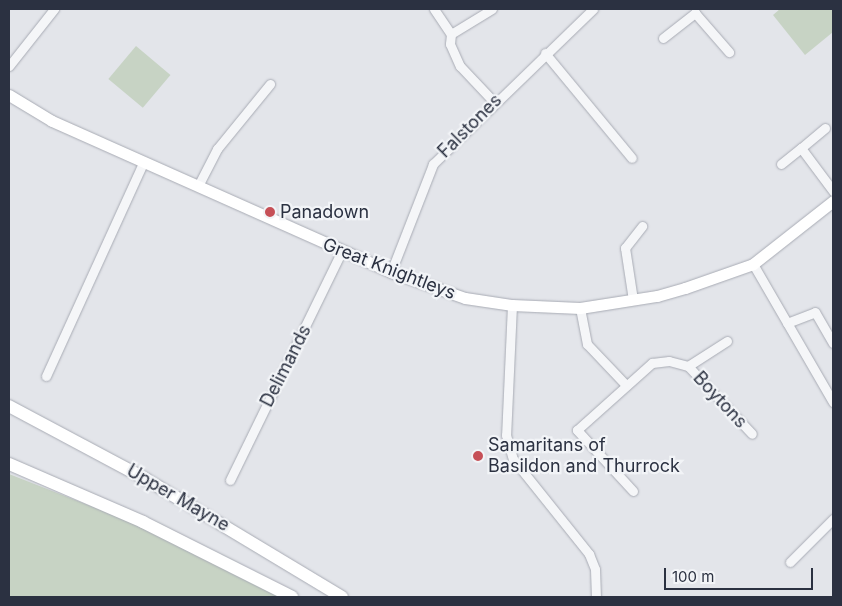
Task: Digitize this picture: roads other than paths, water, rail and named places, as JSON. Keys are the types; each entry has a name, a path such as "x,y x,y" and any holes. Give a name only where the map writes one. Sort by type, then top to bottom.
{"main road":[{"name":"Upper Mayne","path":"9,406 144,478 342,597"},
{"name":"Upper Mayne","path":"9,466 151,526 292,597"}],"street":[{"path":"9,66 54,9"},
{"path":"434,9 451,34 450,44 460,66 494,102"},
{"path":"451,34 492,9"},
{"name":"Falstones","path":"391,272 432,164 494,102 593,9"},
{"path":"663,38 695,11 729,52"},
{"path":"545,53 632,158"},
{"path":"198,186 217,148 270,84"},
{"name":"Great Knightleys","path":"9,95 52,121 342,252 391,272 465,298 512,305 580,308 633,300 682,289 753,264 833,201"},
{"path":"781,164 825,128"},
{"path":"800,148 833,191"},
{"path":"46,376 143,163"},
{"path":"633,300 625,248 642,226"},
{"name":"Delimands","path":"230,480 342,252"},
{"path":"753,264 832,399"},
{"path":"512,305 506,435 513,459 589,554 595,569 596,597"},
{"path":"580,308 587,344 626,385"},
{"path":"787,323 815,312 833,344"},
{"name":"Boytons","path":"688,366 727,341"},
{"name":"Boytons","path":"634,491 576,430 652,363 669,361 688,366 752,434"},
{"path":"790,562 833,519"}],"place":[{"name":"Panadown","path":"270,212"},
{"name":"Samaritans of Basildon and Thurrock","path":"478,456"}]}
